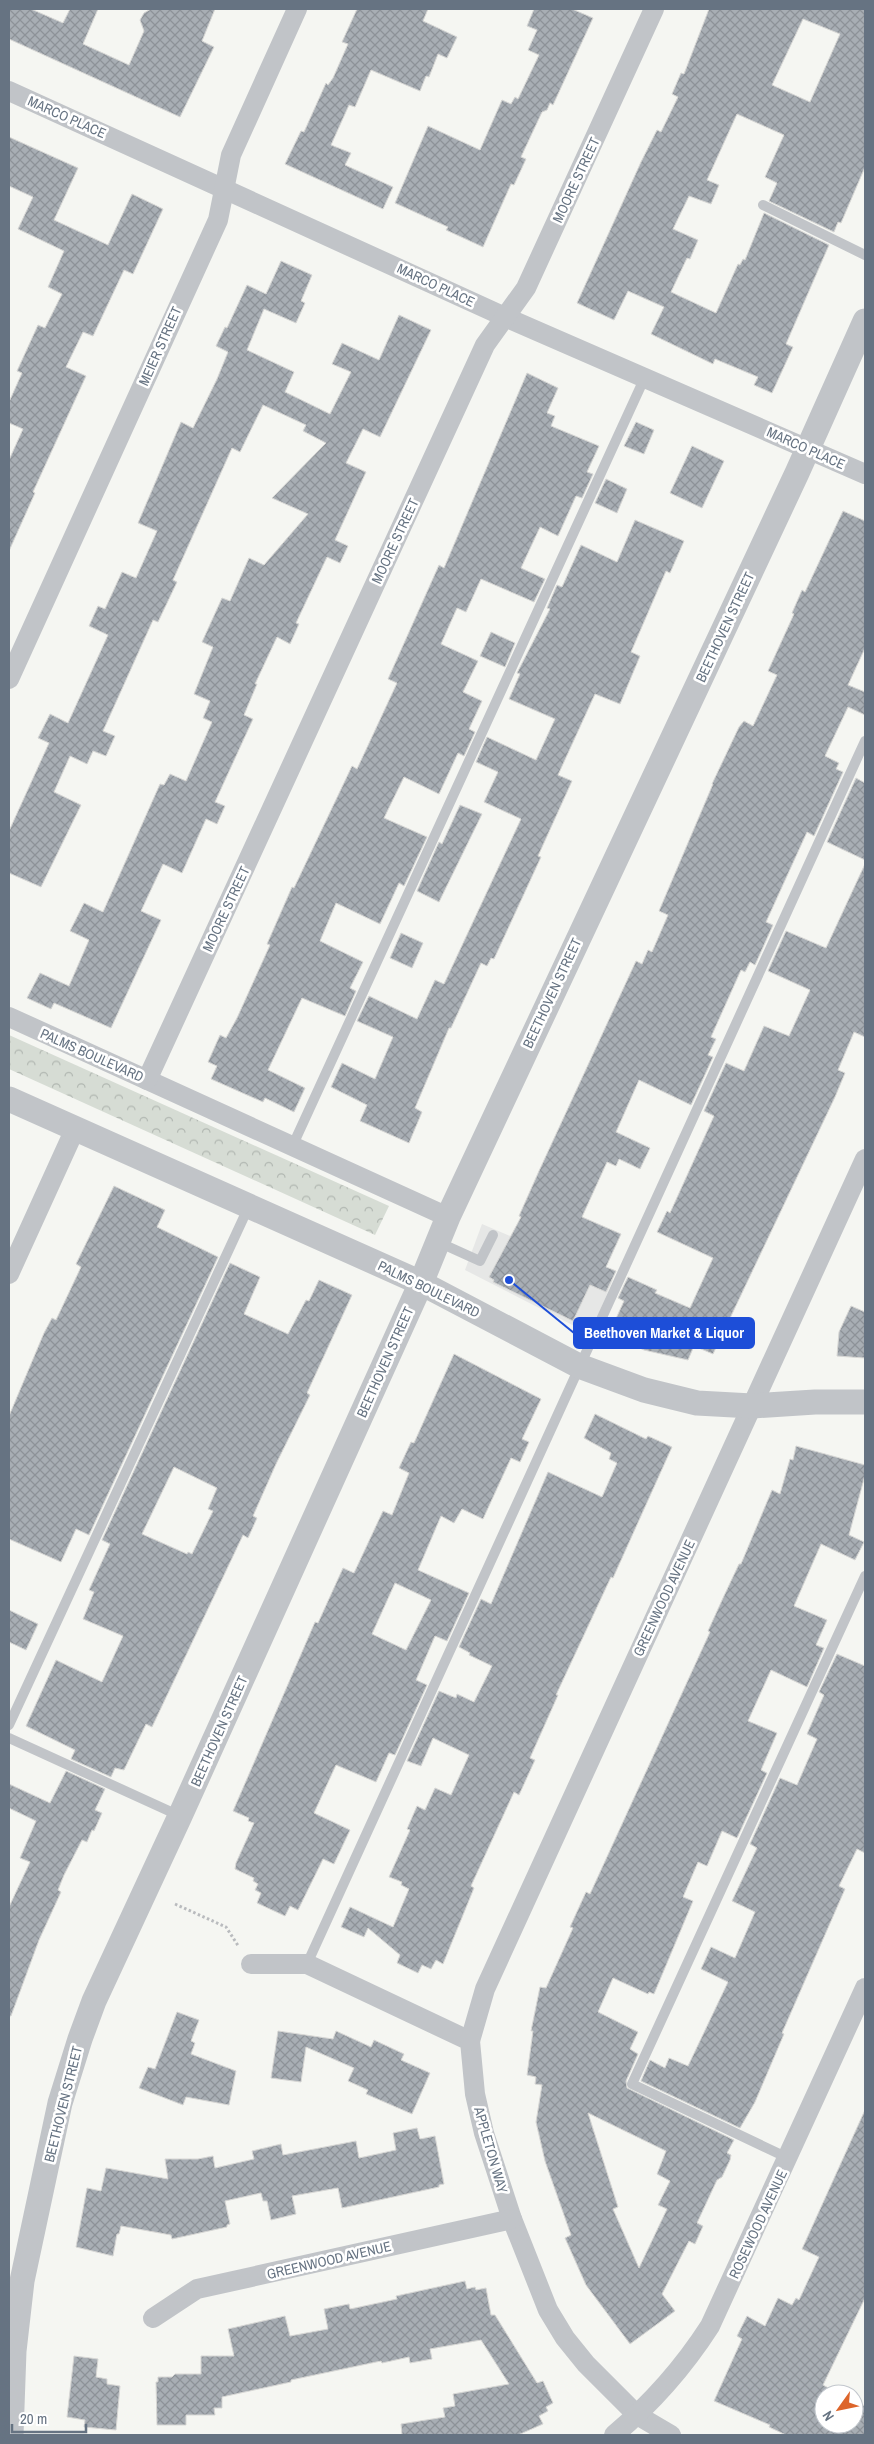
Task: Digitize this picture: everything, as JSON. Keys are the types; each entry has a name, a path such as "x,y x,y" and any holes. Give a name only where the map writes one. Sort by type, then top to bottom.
{"street":[{"name":"MEIER STREET","path":"9,679 218,220 231,155 297,9"},
{"name":"MOORE STREET","path":"147,1080 484,345 526,288 654,9"},
{"name":"MARCO PLACE","path":"9,90 505,317 865,474"},
{"name":"BEETHOVEN STREET","path":"11,2435 14,2351 22,2281 60,2103 94,2000 180,1816 421,1283 448,1217 808,449 865,321"},
{"name":"PALMS BOULEVARD","path":"9,1017 448,1217"},
{"name":"PALMS BOULEVARD","path":"9,1099 421,1283 580,1366 644,1390 697,1403 752,1406 815,1402 865,1402"},
{"path":"9,1274 75,1129"},
{"name":"GREENWOOD AVENUE","path":"470,2041 485,1989 865,1159"},
{"path":"250,1964 307,1964 470,2041"},
{"name":"ROSEWOOD AVENUE","path":"614,2435 637,2415 677,2374 710,2326 865,1988"},
{"name":"APPLETON WAY","path":"470,2041 475,2094 484,2133 512,2219 548,2310 564,2338 586,2364 637,2415 671,2435"},
{"name":"GREENWOOD AVENUE","path":"153,2318 197,2289 512,2219"}],"lane":[{"path":"763,205 865,255"},
{"path":"292,1147 645,378"},
{"path":"307,1964 865,742"},
{"path":"9,1725 249,1205"},
{"path":"437,1242 480,1261 493,1235"},
{"path":"788,2158 632,2084 865,1576"},
{"path":"9,1738 180,1816"}],"path":[{"path":"175,1904 226,1927 250,1964"}],"shaded area":[{"path":"482,1224 613,1280 590,1334 465,1270"}],"green space":[{"path":"9,1035 389,1206 375,1235 9,1069"}],"building":[{"path":"9,9 31,9 63,23 70,9 98,9 83,44 129,65 144,31 140,20 144,13 151,9 215,9 202,41 214,47 180,117 9,39"},
{"path":"357,9 428,9 423,21 457,37 447,58 438,54 429,77 426,76 420,91 371,70 355,107 349,105 331,145 351,153 345,165 393,187 383,209 285,164 301,131 304,132 326,83 328,85 333,78 348,44 342,42"},
{"path":"534,9 572,9 593,18 553,105 550,103 547,110 542,112 521,157 526,159 514,185 511,184 483,247 446,230 448,227 395,203 428,126 480,150 502,100 511,104 515,97 518,99 539,55 528,50 537,30 527,26"},
{"path":"709,9 865,9 865,167 841,223 838,222 834,232 769,201 777,183 765,177 784,135 737,114 707,180 719,185 711,204 689,196 673,229 698,240 690,259 687,258 671,292 716,313 738,264 740,265 743,259 745,260 764,213 829,245 786,344 793,347 772,393 754,385 758,377 715,359 713,364 651,334 664,307 628,291 614,320 577,303 641,162 657,130 661,132 678,97 672,94 681,73 684,74","holes":["803,19 840,34 810,102 772,85"]},
{"path":"9,137 78,168 54,220 108,245 132,194 163,209 133,274 124,270 93,336 83,332 66,367 86,376 33,492 35,493 9,551 9,460 23,429 9,423 9,402 22,373 17,371 38,325 45,328 62,294 48,287 64,251 18,229 33,197 9,186"},
{"path":"281,261 312,275 301,301 305,303 296,323 264,309 247,350 294,372 285,392 330,414 351,372 332,364 342,343 379,360 399,315 431,330 380,437 363,429 346,463 366,472 335,540 348,546 340,563 327,557 296,623 299,624 290,644 277,637 255,684 257,684 244,715 253,719 215,802 225,806 217,824 206,819 182,873 163,864 141,911 161,920 111,1028 54,1003 51,1009 27,998 40,973 69,986 89,940 70,931 84,903 103,912 160,784 164,785 170,774 186,781 212,722 203,718 210,701 194,694 213,647 202,642 222,598 230,601 249,558 264,565 308,514 272,498 326,443 303,431 306,425 263,405 240,452 232,448 173,580 177,582 158,622 153,620 103,731 115,736 106,756 93,751 87,764 70,756 54,792 81,805 41,887 9,873 9,831 49,743 38,738 50,714 68,723 108,635 89,626 98,606 105,609 122,572 136,578 157,531 138,523 181,422 193,428 217,379 228,352 216,346 225,327 227,328 247,285 266,294"},
{"path":"527,373 558,388 547,413 555,416 551,426 599,446 587,472 593,474 582,498 576,496 558,536 540,527 521,568 545,579 534,602 481,579 466,612 457,608 441,644 478,661 463,692 482,701 469,729 475,732 464,756 458,753 439,794 404,777 384,818 427,837 404,886 399,883 380,924 336,903 320,941 363,962 350,988 356,991 345,1016 302,998 268,1070 305,1088 294,1112 265,1098 263,1102 211,1079 217,1066 208,1062 220,1035 226,1038 237,1018 270,945 267,944 292,887 294,888 352,766 357,769 397,683 388,679 439,565 444,568"},
{"path":"636,422 654,430 644,454 624,446"},
{"path":"692,446 724,461 702,508 670,493"},
{"path":"606,479 627,489 617,513 595,503"},
{"path":"843,511 865,521 865,648 848,685 865,692 865,715 848,707 825,756 839,763 836,769 843,772 814,836 807,832 766,922 773,925 755,965 750,962 745,972 741,970 711,1037 716,1039 708,1055 713,1057 691,1105 639,1080 616,1132 650,1148 640,1169 619,1159 616,1166 607,1162 582,1217 621,1234 606,1267 616,1271 606,1292 590,1285 573,1321 493,1282 494,1280 489,1277 521,1217 519,1216 539,1171 636,961 642,964 648,950 652,952 668,915 659,911 712,784 739,727 744,721 753,726 777,675 768,671 794,614 792,613 802,590 805,592"},
{"path":"635,520 684,541 670,573 666,571 631,652 640,656 620,704 595,694 558,775 572,781 538,856 541,857 494,959 491,958 487,966 481,963 451,1028 449,1028 415,1108 422,1112 409,1143 360,1121 367,1105 331,1087 342,1063 375,1079 393,1037 357,1021 369,996 417,1019 435,980 444,984 521,819 484,802 498,772 476,762 487,737 536,760 555,719 509,699 520,674 517,673 550,609 547,608 557,585 562,587 581,545 617,562"},
{"path":"491,632 515,643 505,667 480,656"},
{"path":"856,778 865,783 865,860 827,842"},
{"path":"460,805 482,814 439,902 417,891 439,842 442,844"},
{"path":"865,864 865,1037 854,1032 838,1070 845,1073 835,1097 713,1354 694,1346 688,1360 644,1350 609,1334 624,1301 618,1298 628,1277 657,1290 655,1293 690,1308 713,1258 657,1232 667,1211 670,1213 714,1116 704,1111 726,1063 744,1071 764,1026 789,1036 810,990 768,971 786,931 826,948"},
{"path":"401,933 423,943 412,968 390,958"},
{"path":"114,1186 165,1210 157,1227 218,1257 89,1535 76,1529 61,1562 9,1539 9,1416 44,1333 52,1318 56,1320 81,1267 76,1264"},
{"path":"230,1263 260,1277 244,1314 288,1334 306,1300 309,1301 319,1280 352,1295 307,1393 310,1395 253,1516 257,1518 248,1538 243,1535 152,1727 146,1724 124,1770 115,1768 111,1777 71,1759 75,1750 26,1726 56,1660 102,1682 123,1636 83,1619 94,1592 89,1590 110,1544 102,1540","holes":["174,1467 217,1488 208,1509 213,1511 192,1554 188,1552 187,1554 142,1534"]},
{"path":"851,1306 865,1312 865,1358 837,1356 839,1332"},
{"path":"454,1354 541,1399 522,1439 529,1442 520,1462 511,1458 483,1519 462,1509 454,1523 441,1516 418,1570 469,1593 447,1641 435,1636 416,1680 427,1685 395,1755 389,1753 376,1782 336,1765 314,1813 350,1830 334,1864 323,1859 298,1910 290,1906 285,1916 257,1903 261,1893 255,1890 258,1884 253,1881 254,1878 235,1869 254,1823 248,1821 249,1818 233,1811 315,1622 318,1623 343,1568 354,1573 383,1511 392,1515 409,1473 399,1468 411,1442 414,1443","holes":["395,1583 431,1600 406,1650 372,1634"]},
{"path":"595,1414 646,1439 648,1436 672,1447 613,1578 611,1577 556,1695 558,1695 530,1758 535,1760 519,1795 514,1792 471,1886 474,1888 443,1964 436,1960 431,1969 422,1965 418,1973 397,1963 400,1955 368,1928 364,1937 341,1927 350,1907 393,1927 409,1889 401,1885 402,1882 389,1877 410,1830 407,1829 417,1806 425,1810 435,1788 451,1795 469,1755 433,1738 421,1766 407,1761 439,1691 456,1698 457,1694 474,1702 492,1666 469,1655 470,1653 459,1647 481,1599 491,1604 548,1472 602,1497 617,1463 609,1459 611,1453 584,1438"},
{"path":"796,1446 865,1465 865,1475 849,1535 864,1542 855,1560 821,1544 794,1606 827,1620 816,1645 824,1648 807,1687 771,1670 748,1721 777,1733 761,1770 767,1773 737,1838 722,1831 707,1866 698,1862 683,1897 693,1901 654,1994 649,1992 648,1994 613,1978 598,2012 638,2032 630,2049 638,2054 626,2081 627,2088 734,2140 727,2153 731,2155 730,2160 722,2177 717,2180 697,2223 703,2226 695,2244 689,2241 662,2294 675,2311 630,2344 586,2285 565,2238 571,2235 545,2161 536,2122 542,2085 535,2084 536,2077 527,2075 533,2031 531,2031 540,1987 546,1988 573,1928 570,1927 586,1892 590,1894 710,1632 708,1631 723,1598 739,1564 741,1564 772,1490 780,1494 790,1459 793,1460","holes":["588,2113 666,2151 657,2174 670,2181 658,2205 667,2209 639,2268 613,2209 618,2207"]},
{"path":"9,1610 38,1624 26,1650 9,1642"},
{"path":"837,1654 865,1666 865,1853 857,1849 839,1886 845,1889 782,2033 784,2034 755,2102 740,2128 641,2081 650,2060 665,2068 669,2058 688,2066 728,1982 701,1969 711,1947 735,1958 755,1912 732,1901 757,1848 750,1844 780,1778 797,1785 817,1739 807,1734 824,1695 819,1692"},
{"path":"66,1771 105,1789 95,1810 102,1813 87,1842 82,1840 64,1875 58,1890 61,1892 39,1940 11,2016 9,2016 9,1907 30,1862 20,1858 36,1821 9,1808 9,1784 50,1803"},
{"path":"177,2012 199,2020 191,2041 195,2043 191,2054 236,2071 229,2105 186,2097 183,2105 139,2088 148,2067 155,2069"},
{"path":"278,2031 333,2039 336,2031 371,2047 374,2040 404,2054 401,2060 430,2073 412,2114 366,2094 368,2090 348,2081 354,2068 306,2047 301,2082 271,2078"},
{"path":"865,2110 865,2298 823,2384 814,2384 814,2434 864,2434 864,2406 865,2435 786,2435 769,2427 770,2425 714,2401 742,2339 737,2336 747,2316 765,2326 778,2298 792,2305 796,2298 799,2300 819,2257 802,2249"},
{"path":"417,2128 420,2139 435,2136 444,2184 439,2185 439,2187 342,2208 338,2188 292,2196 296,2214 271,2220 267,2201 263,2201 261,2193 225,2201 230,2224 227,2227 172,2239 171,2235 121,2226 119,2234 117,2234 113,2256 76,2247 87,2188 101,2191 106,2168 168,2179 165,2159 198,2159 213,2156 215,2168 254,2159 252,2151 281,2144 283,2155 356,2141 359,2158 396,2150 393,2133"},
{"path":"465,2281 467,2289 475,2287 476,2290 486,2288 491,2315 495,2315 537,2383 543,2381 553,2403 546,2407 548,2411 539,2416 543,2424 518,2435 402,2435 401,2424 445,2417 443,2408 455,2406 453,2394 509,2384 481,2340 430,2349 432,2359 410,2363 409,2357 382,2363 381,2361 222,2397 222,2408 214,2408 215,2415 186,2415 186,2425 157,2425 156,2382 158,2382 158,2377 172,2377 175,2374 201,2374 201,2356 234,2356 228,2329 285,2316 290,2336 328,2329 324,2309 349,2304 350,2309 397,2299 396,2296"},
{"path":"74,2356 98,2359 96,2377 107,2379 107,2384 120,2386 116,2430 84,2427 85,2420 67,2417"}],"place":[{"name":"Beethoven Market & Liquor","path":"509,1280"}]}
